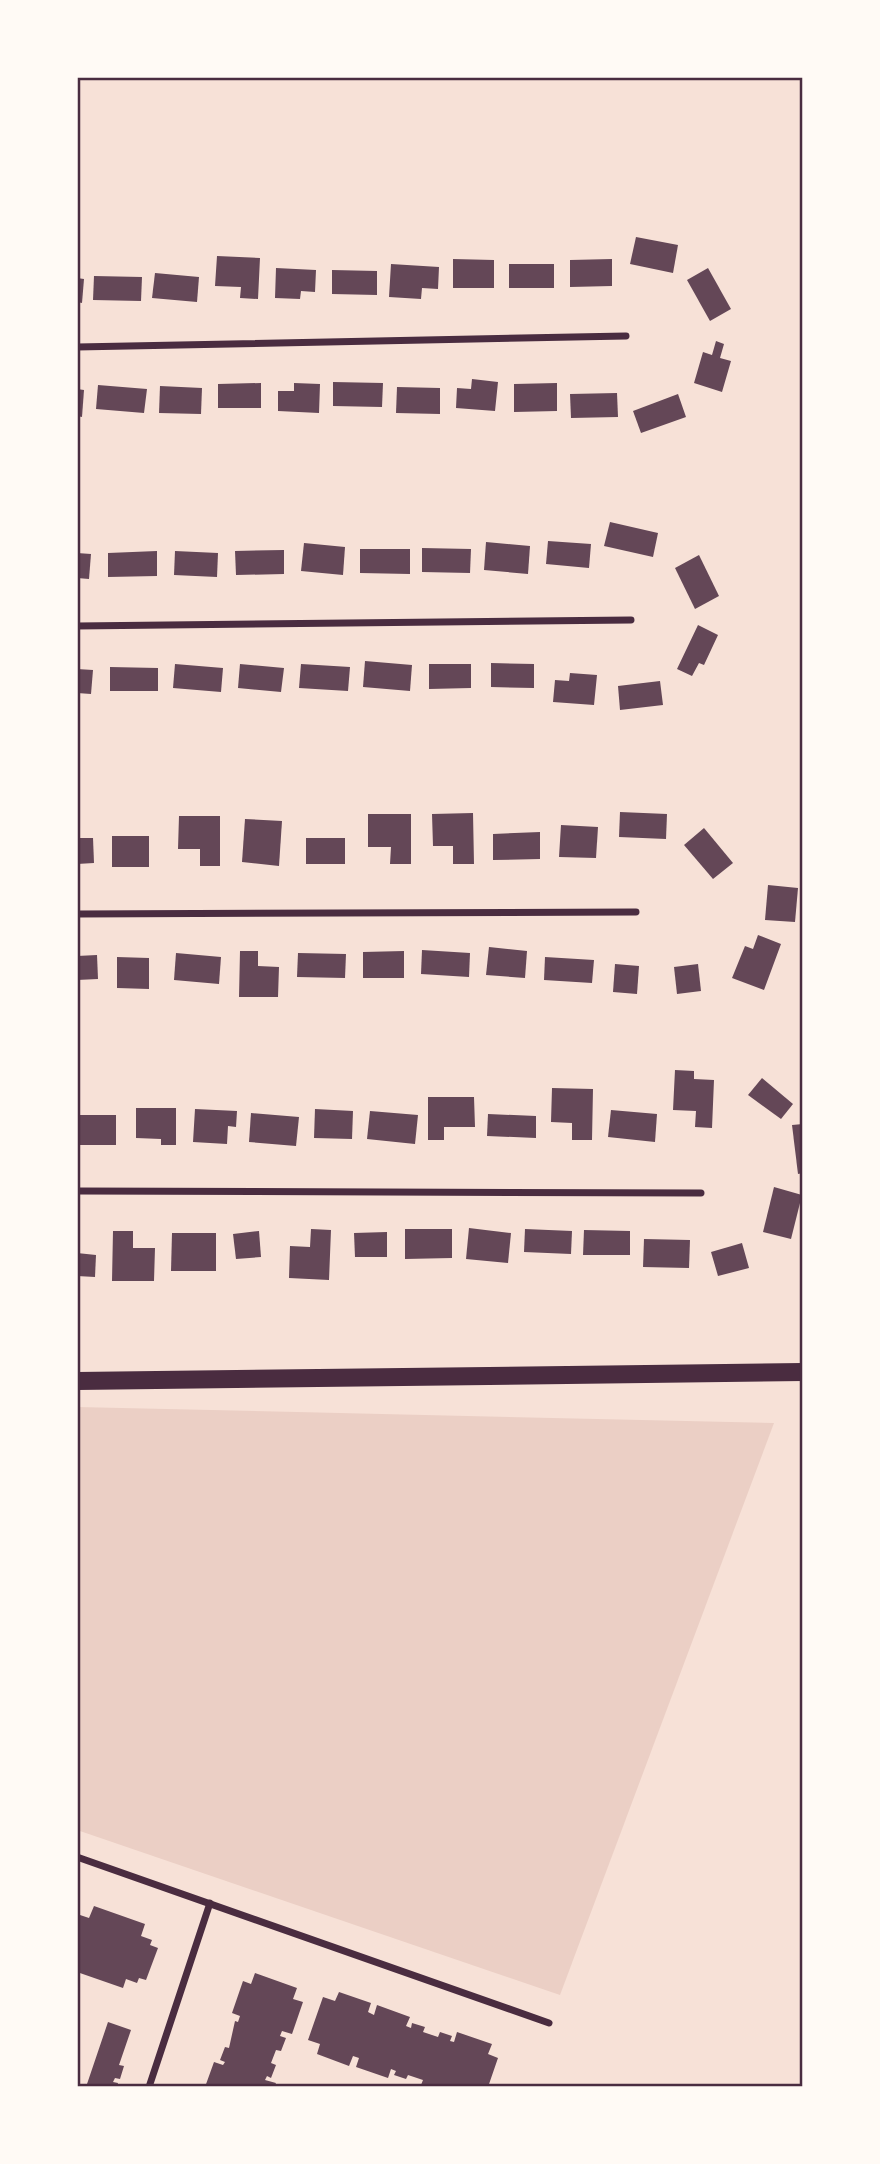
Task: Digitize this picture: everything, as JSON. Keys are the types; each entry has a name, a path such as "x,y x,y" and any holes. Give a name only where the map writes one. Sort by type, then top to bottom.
{"main road":[{"path":"77,1381 803,1372"}],"street":[{"path":"77,347 626,336"},
{"path":"77,626 631,620"},
{"path":"77,914 636,912"},
{"path":"77,1191 701,1193"},
{"path":"77,1857 549,2023"},
{"path":"149,2087 210,1903"}],"shaded area":[{"path":"77,1407 774,1423 560,1995 77,1830"}],"building":[{"path":"636,237 678,245 673,273 630,264"},
{"path":"217,256 260,258 258,299 240,298 241,287 215,286"},
{"path":"453,259 494,260 494,288 453,288"},
{"path":"612,259 612,286 570,287 570,260"},
{"path":"391,264 439,267 438,289 422,288 421,299 389,297"},
{"path":"509,264 554,264 554,288 509,288"},
{"path":"276,268 316,270 315,292 301,291 300,299 275,298"},
{"path":"708,268 731,309 710,321 687,280"},
{"path":"332,270 377,271 377,295 332,294"},
{"path":"155,273 199,277 197,302 152,298"},
{"path":"94,276 142,277 141,301 93,300"},
{"path":"77,278 84,279 82,303 77,302"},
{"path":"716,341 724,344 720,358 731,361 722,392 694,383 703,352 712,355"},
{"path":"472,379 498,382 495,411 456,408 457,388 471,389"},
{"path":"333,382 383,383 382,407 333,406"},
{"path":"261,383 261,408 218,408 218,384"},
{"path":"294,383 320,384 319,413 278,411 278,391 294,391"},
{"path":"557,383 557,411 514,412 514,384"},
{"path":"98,385 147,389 144,413 96,409"},
{"path":"160,386 202,388 201,414 159,413"},
{"path":"397,387 440,388 440,414 396,413"},
{"path":"77,389 84,390 82,417 77,416"},
{"path":"617,393 618,417 571,418 570,394"},
{"path":"678,394 686,417 641,433 633,411"},
{"path":"610,522 658,533 653,557 604,546"},
{"path":"548,541 591,544 589,568 546,564"},
{"path":"486,542 530,546 528,574 484,570"},
{"path":"304,543 345,547 343,575 301,571"},
{"path":"422,548 471,549 470,573 422,572"},
{"path":"360,549 410,549 410,574 360,573"},
{"path":"284,550 284,574 236,575 235,551"},
{"path":"157,551 157,576 108,577 108,553"},
{"path":"175,551 218,553 217,577 174,575"},
{"path":"77,553 91,554 89,579 77,578"},
{"path":"699,555 719,596 695,609 675,568"},
{"path":"698,625 718,635 704,665 699,663 692,676 677,669"},
{"path":"365,661 412,665 410,691 363,687"},
{"path":"491,663 534,664 534,688 491,687"},
{"path":"175,664 223,668 221,692 173,688"},
{"path":"240,664 284,668 281,692 238,688"},
{"path":"301,664 350,667 348,691 299,688"},
{"path":"429,664 471,664 471,688 429,689"},
{"path":"110,667 158,668 158,691 110,691"},
{"path":"77,669 93,670 91,694 77,693"},
{"path":"570,673 597,675 594,705 553,702 555,680 569,681"},
{"path":"660,681 663,705 620,710 618,686"},
{"path":"620,812 667,814 666,839 619,837"},
{"path":"473,813 474,864 453,864 453,846 433,846 432,814"},
{"path":"368,814 411,814 411,864 390,864 391,847 368,847"},
{"path":"179,816 220,816 220,866 200,866 200,849 178,849"},
{"path":"245,819 282,821 279,866 242,862"},
{"path":"561,825 598,827 596,858 559,857"},
{"path":"704,828 733,863 713,879 684,845"},
{"path":"540,832 540,859 493,860 493,834"},
{"path":"112,836 149,836 149,867 112,867"},
{"path":"77,838 93,838 94,863 77,864"},
{"path":"306,838 345,838 345,864 306,864"},
{"path":"768,885 798,888 795,922 765,920"},
{"path":"758,935 781,944 764,990 732,978 745,946 753,949"},
{"path":"489,947 527,951 525,978 486,975"},
{"path":"422,950 470,953 469,977 421,974"},
{"path":"240,951 258,951 258,966 279,967 278,997 239,997"},
{"path":"404,951 404,978 363,978 363,952"},
{"path":"176,953 221,957 219,984 174,980"},
{"path":"298,953 346,954 345,978 297,977"},
{"path":"97,955 98,979 77,980 77,956"},
{"path":"117,957 149,958 149,989 117,988"},
{"path":"545,957 594,960 592,983 544,980"},
{"path":"615,964 639,966 637,994 613,992"},
{"path":"698,964 701,991 677,994 674,967"},
{"path":"675,1070 694,1071 694,1079 714,1080 712,1128 695,1127 696,1111 673,1110"},
{"path":"762,1078 793,1104 781,1119 748,1095"},
{"path":"552,1088 593,1089 592,1140 572,1140 572,1123 551,1122"},
{"path":"428,1097 474,1097 475,1127 444,1127 444,1140 428,1140"},
{"path":"136,1108 176,1108 176,1145 161,1145 161,1139 136,1138"},
{"path":"195,1109 237,1111 236,1127 228,1126 227,1144 193,1142"},
{"path":"315,1109 353,1111 352,1139 314,1138"},
{"path":"611,1110 657,1114 655,1142 608,1137"},
{"path":"370,1111 418,1115 415,1144 367,1139"},
{"path":"251,1113 299,1117 296,1146 249,1142"},
{"path":"488,1114 536,1116 536,1138 487,1136"},
{"path":"78,1115 116,1115 116,1145 78,1145"},
{"path":"803,1124 803,1173 798,1174 792,1125"},
{"path":"774,1187 802,1195 791,1239 763,1232"},
{"path":"469,1228 511,1233 508,1263 466,1259"},
{"path":"311,1229 331,1230 329,1280 289,1278 290,1246 310,1247"},
{"path":"405,1229 452,1229 452,1258 405,1259"},
{"path":"525,1229 572,1231 571,1254 524,1252"},
{"path":"584,1230 630,1231 630,1255 583,1255"},
{"path":"113,1231 133,1231 133,1248 155,1248 154,1281 112,1281"},
{"path":"259,1231 261,1257 236,1259 233,1234"},
{"path":"387,1232 387,1257 355,1257 354,1233"},
{"path":"172,1233 216,1233 216,1271 171,1271"},
{"path":"644,1239 690,1240 689,1268 643,1267"},
{"path":"742,1243 749,1268 718,1276 711,1252"},
{"path":"77,1253 96,1255 95,1277 77,1276"},
{"path":"94,1906 145,1924 141,1936 152,1940 150,1945 158,1948 146,1980 139,1978 137,1983 126,1979 123,1988 77,1972 77,1914 89,1918"},
{"path":"255,1973 297,1988 293,1999 303,2002 292,2034 282,2031 280,2036 286,2038 281,2051 276,2050 271,2063 276,2065 271,2078 267,2076 265,2080 276,2083 274,2087 205,2087 214,2062 223,2065 225,2062 220,2060 225,2047 229,2048 235,2021 238,2022 240,2016 232,2013 243,1981 251,1984"},
{"path":"339,1992 371,2003 368,2012 374,2015 377,2005 410,2017 406,2026 411,2028 412,2023 425,2027 423,2032 438,2037 440,2032 452,2036 450,2041 454,2042 457,2032 492,2044 488,2054 498,2058 488,2087 427,2087 421,2085 423,2080 408,2075 406,2079 394,2075 396,2071 391,2069 388,2078 356,2067 359,2058 353,2056 349,2066 317,2054 320,2044 308,2040 323,1997 335,2001"},
{"path":"108,2022 131,2030 119,2065 124,2066 120,2079 115,2078 113,2082 118,2083 117,2087 86,2087"}]}
